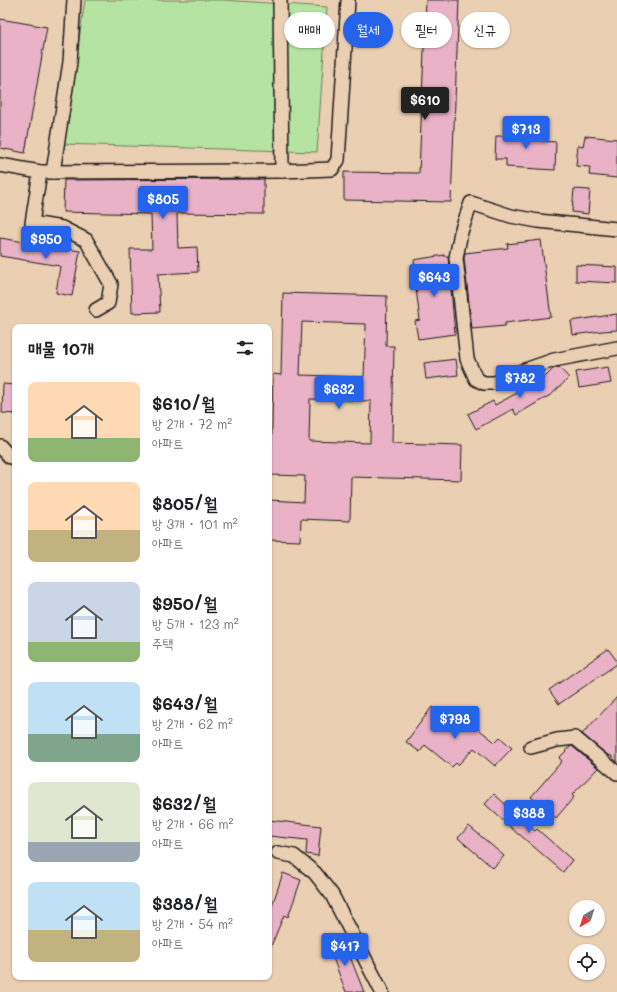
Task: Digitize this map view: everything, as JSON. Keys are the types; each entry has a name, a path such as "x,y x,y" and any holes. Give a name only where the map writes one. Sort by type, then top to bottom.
{"street":[{"path":"53,172 70,62 74,0"},
{"path":"280,0 282,171"},
{"path":"0,165 40,172 282,171 332,169 338,160 348,0"},
{"path":"40,172 32,223 62,228 86,240 111,284 108,303 96,310"},
{"path":"617,229 546,222 518,217 471,203 461,232 456,258 467,359 476,378 484,383 495,383 519,372 554,360 617,348"},
{"path":"0,446 12,457"},
{"path":"531,747 557,740 576,738 617,773"},
{"path":"278,853 294,856 315,873 332,895 382,992"}],"green space":[{"path":"85,0 223,0 327,7 327,12 284,12 284,48 324,48 317,152 63,144"}],"building":[{"path":"426,0 459,0 451,202 344,200 344,172 419,173 424,48 452,48 452,12 426,12"},
{"path":"0,19 47,27 25,153 0,148"},
{"path":"504,129 542,130 541,141 556,142 555,170 506,167 506,159 495,159 496,136 504,136"},
{"path":"585,136 617,139 617,178 589,175 590,167 576,166 578,145 583,146"},
{"path":"264,179 264,214 177,213 178,248 197,247 198,272 158,274 160,312 132,313 130,249 152,249 151,214 63,212 64,180"},
{"path":"574,189 590,190 588,214 572,212"},
{"path":"0,238 80,251 72,296 56,293 60,266 0,256"},
{"path":"541,240 551,317 505,323 505,326 472,329 464,258 465,253 508,248 507,244"},
{"path":"444,255 448,256 455,334 418,339 415,321 420,320 414,260"},
{"path":"576,265 617,267 617,283 576,281"},
{"path":"283,293 387,296 386,346 394,346 392,443 462,445 461,480 351,477 350,521 301,519 300,541 272,540 272,500 304,502 305,476 272,475 273,374 281,375","holes":["302,322 366,324 364,377 300,375","310,399 371,401 370,443 309,441"]},
{"path":"617,314 617,330 573,335 571,321"},
{"path":"456,359 458,375 426,379 424,363"},
{"path":"559,367 569,378 552,394 516,415 513,409 476,429 468,414 493,401 495,405 543,379 553,369"},
{"path":"608,367 611,383 579,388 576,372"},
{"path":"3,384 12,385 12,414 2,413"},
{"path":"608,649 617,661 617,664 559,704 549,690"},
{"path":"617,697 617,762 582,734"},
{"path":"432,707 461,728 467,720 495,742 500,737 512,748 495,766 474,748 458,765 456,763 452,767 425,745 420,752 406,742"},
{"path":"572,746 598,768 572,795 574,797 556,818 531,797 562,761 559,758"},
{"path":"494,794 535,831 537,829 572,860 563,872 485,804"},
{"path":"272,820 321,826 318,856 306,854 307,840 272,836"},
{"path":"469,826 504,856 493,868 458,838"},
{"path":"283,873 301,880 288,917 284,915 272,944 272,906"},
{"path":"343,939 364,992 346,992 328,945"}]}
